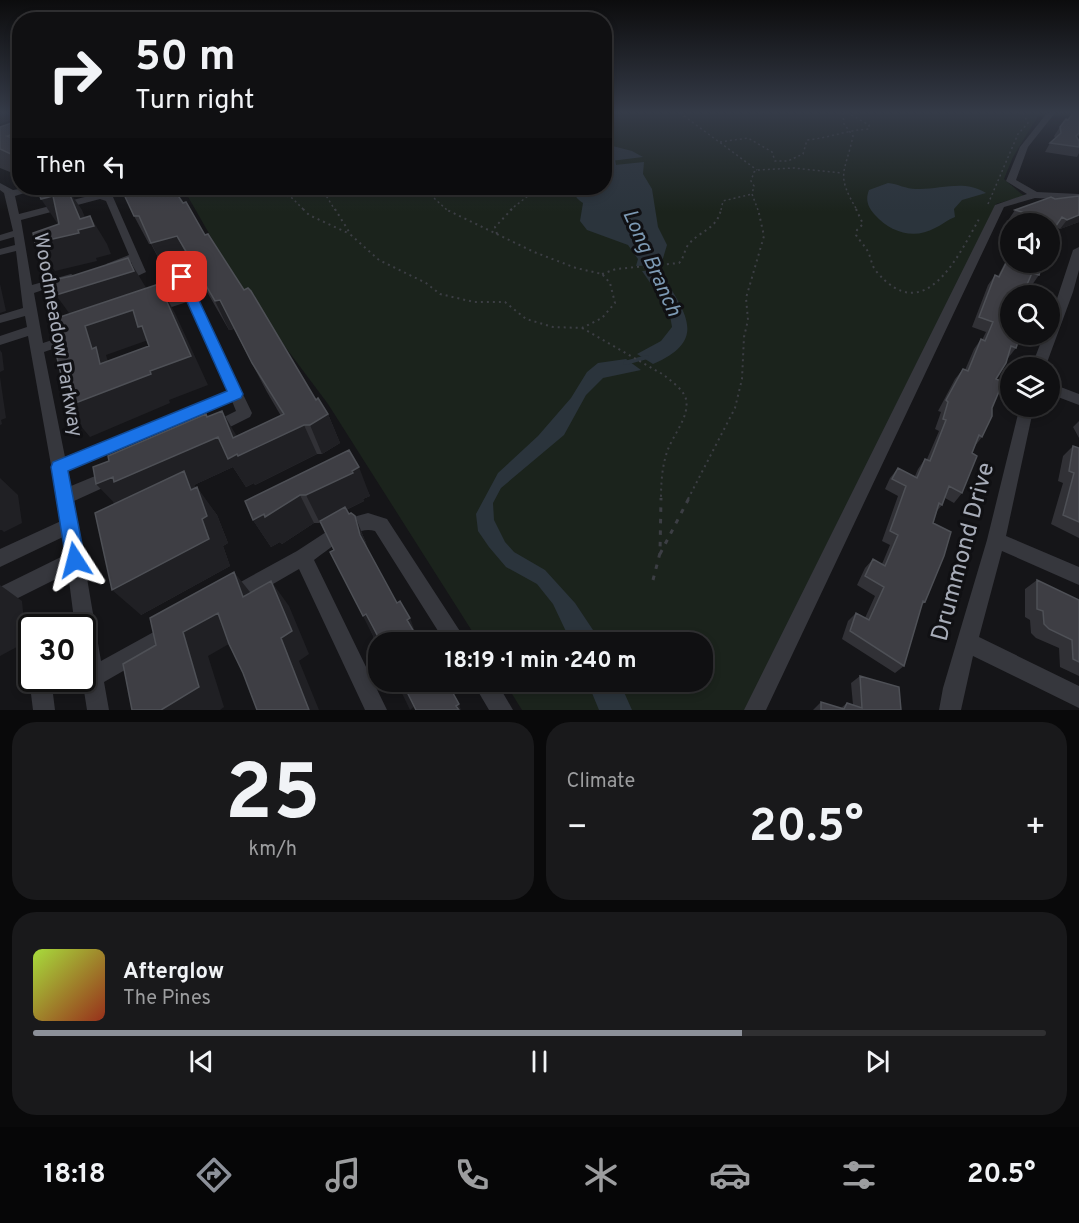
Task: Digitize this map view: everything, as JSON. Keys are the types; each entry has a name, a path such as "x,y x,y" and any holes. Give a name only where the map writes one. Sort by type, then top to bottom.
{"street":[{"path":"1025,146 1011,181 1035,195"},
{"name":"Woodmeadow Parkway","path":"3,189 18,233 70,525 80,614"},
{"path":"54,208 49,198 60,195"},
{"path":"0,252 18,233 54,208 91,195"},
{"path":"104,195 110,199 140,272 114,282"},
{"path":"755,710 998,207 1035,195 1079,197"},
{"path":"0,238 18,233"},
{"path":"1043,357 1073,294 1079,250"},
{"path":"102,267 135,256"},
{"path":"182,277 245,413 196,437"},
{"path":"27,291 51,283 73,280"},
{"path":"138,314 192,296"},
{"path":"0,320 30,310"},
{"path":"38,350 96,329"},
{"path":"0,341 34,330"},
{"path":"1060,392 1079,400"},
{"path":"59,467 236,394"},
{"name":"Drummond Drive","path":"950,710 996,540 1024,417"},
{"path":"65,497 124,470"},
{"path":"213,608 303,557 352,525 368,521 381,525 451,632"},
{"path":"0,558 70,525"},
{"path":"996,540 1079,576"},
{"path":"303,557 376,710"},
{"path":"0,597 75,560"},
{"path":"96,675 183,625"},
{"path":"967,642 1079,697"},
{"path":"42,692 44,710"},
{"name":"Woodmeadow Parkway","path":"95,692 98,710"},
{"path":"490,692 502,710"}],"path":[{"path":"726,146 758,170 794,168 842,173"},
{"path":"762,146 772,152 773,160 781,162 800,157 804,146"},
{"path":"850,146 842,173 847,194 859,212 863,224 857,230 856,235 867,250 874,268 893,286 907,292 922,292 940,282 980,218"},
{"path":"986,208 1013,146"},
{"path":"653,580 660,554 717,448 735,408 742,379 744,337 748,320 746,298 764,236 756,201 752,194 754,186 752,181 758,170"},
{"path":"602,274 616,269 679,264 687,246 719,220 723,201 752,194"},
{"path":"285,195 292,198 309,215 351,235 379,260 426,283 440,294 474,302 505,302 526,319 538,324 582,328 654,370 682,392 687,401 684,418 668,448 660,484 660,554"},
{"path":"325,195 351,235"},
{"path":"430,195 440,206 460,218 544,256 602,274 610,283 615,303 602,318 582,328"},
{"path":"497,234 495,227 503,216 529,195"}],"shaded area":[{"path":"612,146 1020,146 1004,179 1024,196 996,204 991,233 745,710 522,710 511,692 713,692 713,632 473,632 328,404 238,284 187,195 612,195"}],"water":[{"path":"612,146 632,151 643,157 612,161"},
{"path":"644,162 643,174 652,189 658,227 667,245 661,265 636,266 638,259 628,245 587,230 580,221 583,203 575,195 612,195 612,165"},
{"path":"888,183 916,189 960,186 986,193 962,200 954,209 955,217 938,227 927,232 911,234 888,226 875,215 869,206 867,197 869,190"},
{"path":"660,270 683,311 687,323 687,334 682,345 653,364 637,354 661,341 672,327 669,310 642,271"},
{"path":"626,359 641,370 603,378 586,395 564,435 501,488 493,503 494,520 505,542 514,552 545,570 575,603 594,632 566,632 553,604 537,584 506,567 489,547 478,531 476,514 498,473 538,436 571,398 587,372 598,363"},
{"path":"592,692 624,692 632,710 599,710"}],"building":[{"path":"0,146 12,146 12,155 0,149"},
{"path":"39,195 70,195 80,219 90,216 94,226 78,230 79,233 35,243 33,233 59,224 53,196 41,199"},
{"path":"124,195 178,195 183,203 186,202 205,235 208,234 244,290 248,288 251,291 316,400 318,398 328,414 310,425 304,425 238,456 237,454 228,459 218,437 114,482 113,477 96,484 93,467 109,461 108,456 206,414 207,417 222,411 233,438 284,414 252,363 220,300 215,301 177,236 151,243 139,216 134,216"},
{"path":"1079,196 1079,215 1067,220 1062,217 1060,220 1060,213 1025,213 1015,210 1051,197 1055,199"},
{"path":"128,258 134,271 56,295 53,280"},
{"path":"1001,273 1032,273 1027,285 1000,285 1000,345 1017,345 1016,348 1011,346 1008,357 1000,357 1000,373 996,379 1000,381 1000,389 992,408 992,416 982,437 979,435 972,453 977,456 962,493 949,486 942,505 939,503 933,523 951,532 944,556 925,602 923,601 904,666 850,631 856,613 869,620 884,587 865,576 873,559 885,566 898,535 890,531 906,486 892,479 898,468 917,478 925,459 930,461 946,420 943,419 948,402 946,400 963,369 968,371 981,339 985,341 993,322 979,317 995,275 999,277"},
{"path":"159,284 191,356 65,407 63,397 66,396 55,349 64,345 60,317","holes":["133,310 138,327 142,326 149,346 100,364 96,347 92,349 85,326"]},
{"path":"1073,446 1079,448 1079,522 1063,515 1074,473 1069,471"},
{"path":"349,450 359,467 352,471 353,473 306,495 300,495 265,517 264,514 253,520 245,501"},
{"path":"184,471 191,490 197,487 207,516 202,519 209,539 112,590 95,513"},
{"path":"345,507 349,514 355,516 360,535 397,603 400,601 410,618 407,620 414,632 376,632 366,614 363,616 330,552 334,550 320,521"},
{"path":"234,572 243,597 271,581 292,631 281,638 309,710 257,710 218,613 183,632 199,687 161,710 132,710 123,664 156,645 150,618"},
{"path":"1037,580 1079,600 1079,662 1073,659 1072,640 1049,629 1044,624 1043,611 1037,609"},
{"path":"860,676 899,687 901,710 821,710 821,702 844,709 847,703 862,708"},
{"path":"407,692 452,692 459,704 456,706 459,710 416,710"}],"waterway":[{"name":"Long Branch","path":"612,158 616,169"},
{"name":"Long Branch","path":"625,363 647,357"}],"route":[{"path":"75,560 59,467 236,394 182,277"}]}
